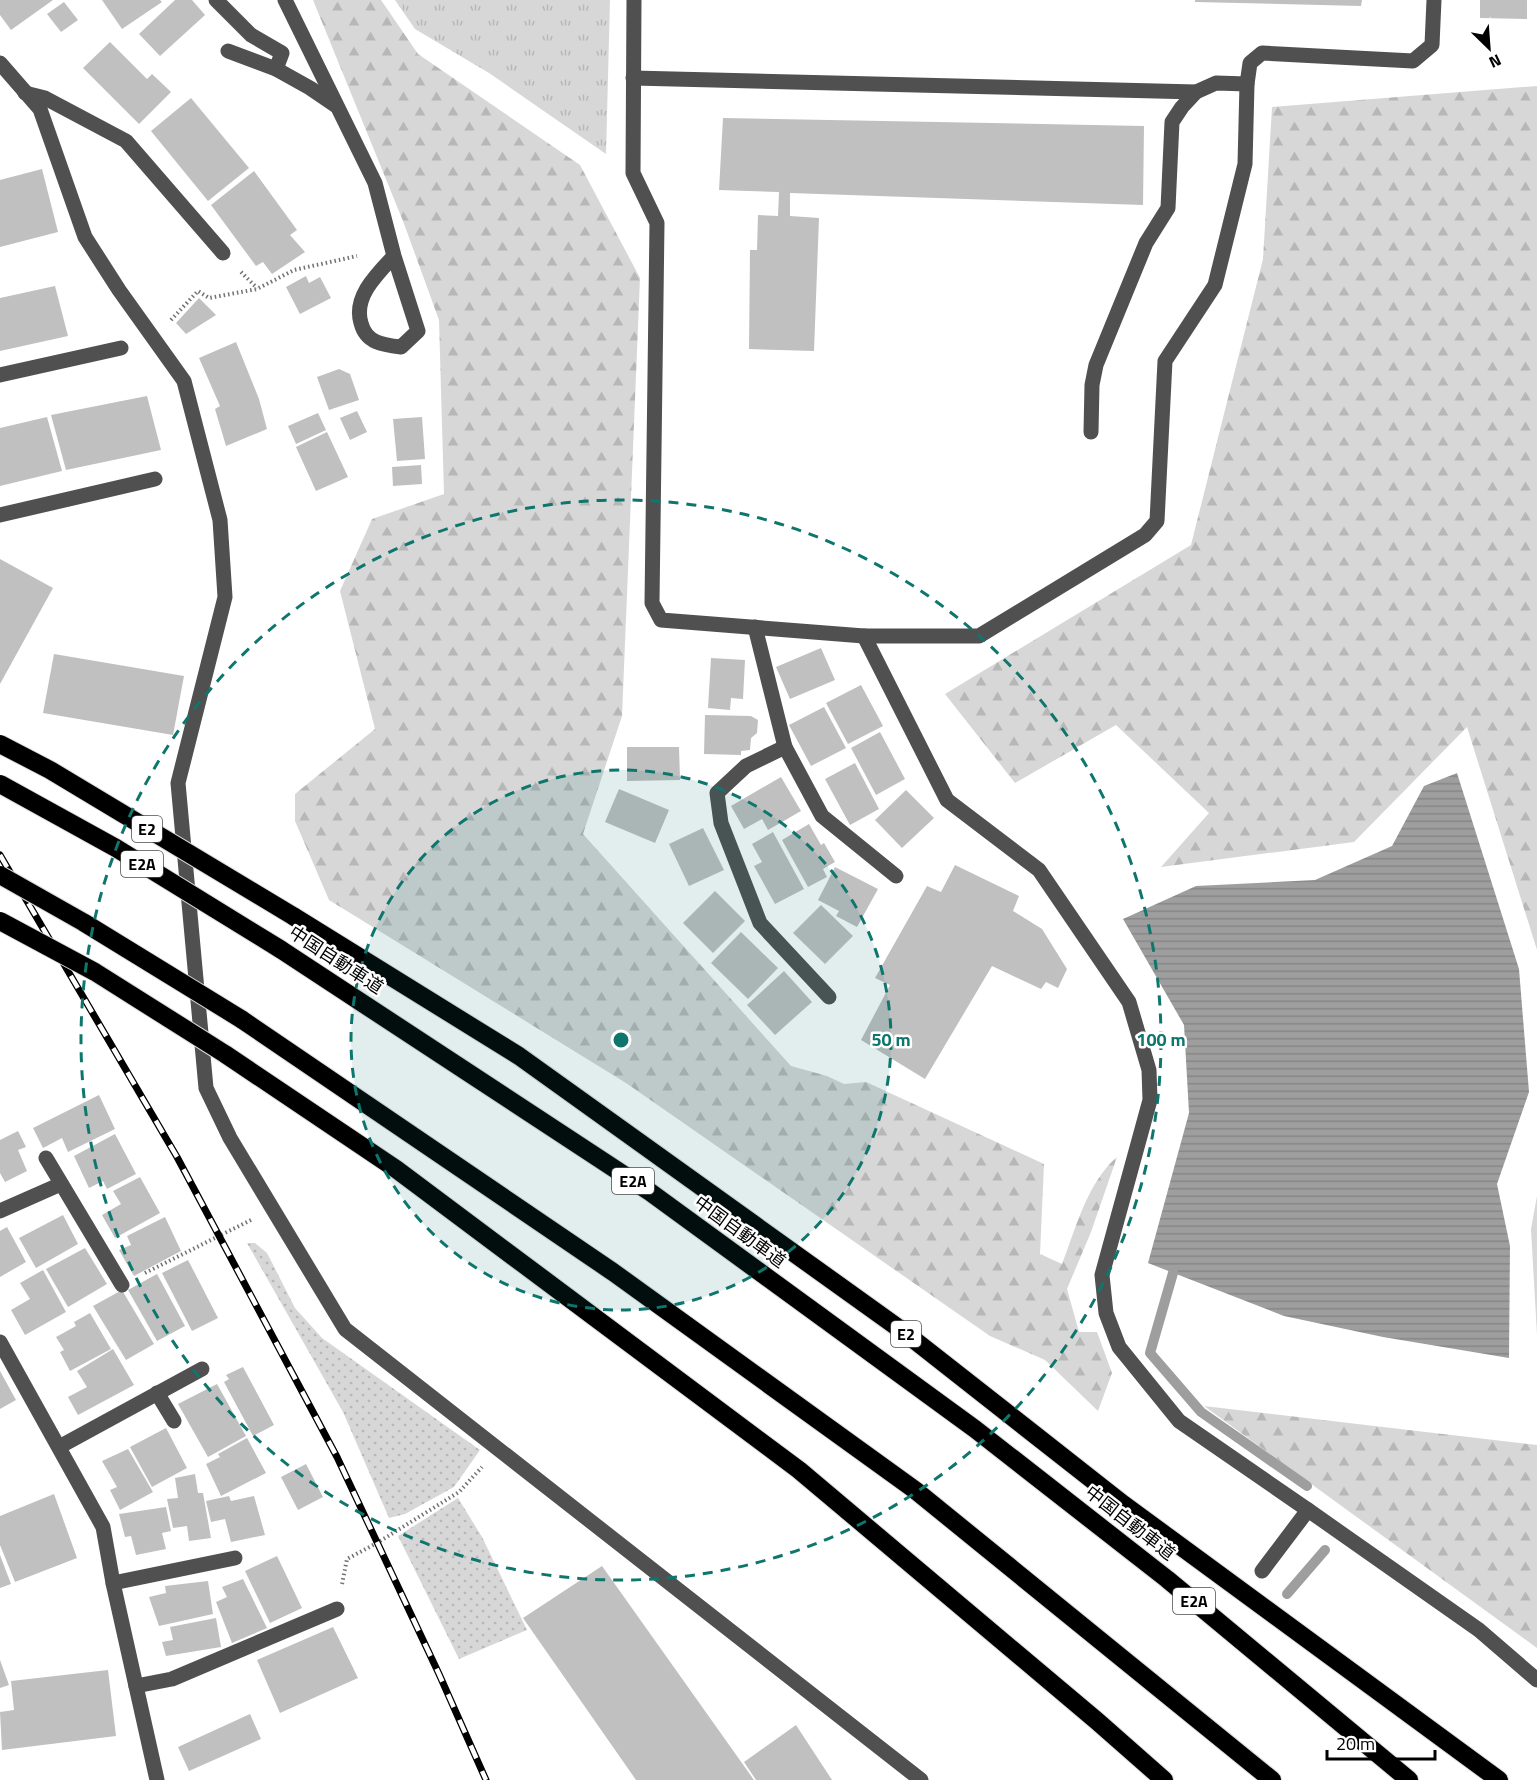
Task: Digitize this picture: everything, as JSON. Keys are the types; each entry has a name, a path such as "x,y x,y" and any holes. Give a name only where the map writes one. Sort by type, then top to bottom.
{"highway":[{"name":"E2","path":"0,744 50,770 293,916 519,1056 904,1332 1123,1504 1499,1780"},
{"name":"中国自動車道","path":"0,784 116,848 280,949 650,1192 975,1428 1167,1579 1409,1780"},
{"path":"0,875 83,922 241,1019 613,1272 915,1490 1272,1780"},
{"path":"0,921 95,972 225,1054 396,1169 799,1470 1164,1780"}],"street":[{"path":"216,0 251,35 282,53 276,69"},
{"path":"285,0 375,183 394,256 418,331 401,347 381,345 363,333 357,312 363,295 394,256"},
{"path":"634,0 633,173 657,223 652,603 661,620 864,636 979,636 1145,535 1157,521 1165,362 1215,285 1245,164 1246,84 1250,63 1262,53 1413,61 1432,45 1434,0"},
{"path":"228,51 276,69 310,88 337,107"},
{"path":"0,63 40,110 85,237 183,381 220,520 225,597 178,783 206,1088 230,1138 345,1329 921,1780"},
{"path":"633,78 1196,92"},
{"path":"1091,432 1092,385 1096,365 1146,243 1168,208 1172,122 1196,92 1216,82 1246,84"},
{"path":"25,93 45,98 126,141 223,253"},
{"path":"0,375 121,348"},
{"path":"0,515 155,479"},
{"path":"755,627 784,747 822,816 896,876"},
{"path":"864,636 947,800 1039,870 1129,1002 1149,1070 1150,1100 1102,1275 1106,1313 1119,1347 1179,1421 1479,1630 1537,1680"},
{"path":"784,747 746,766 717,793 722,823 760,923 829,998"},
{"path":"46,1158 122,1285"},
{"path":"0,1211 61,1184"},
{"path":"0,1341 103,1527 113,1583 157,1780"},
{"path":"59,1447 202,1369"},
{"path":"157,1393 174,1421"},
{"path":"1262,1572 1308,1510"},
{"path":"113,1583 235,1558"},
{"path":"136,1686 172,1679 337,1609"}],"path":[{"path":"151,335 171,320 198,291 209,298 257,288 294,270 361,255 394,256"},
{"path":"122,1285 273,1208"},
{"path":"337,1609 347,1559 459,1492 498,1448"}],"green space":[{"path":"313,0 381,0 418,54 580,165 640,278 622,716 583,834 791,1066 827,1076 844,1084 866,1082 1044,1164 1040,1254 1062,1264 1090,1193 1117,1157 1091,1232 1067,1289 1079,1332 1097,1332 1112,1373 1098,1411 1045,1360 990,1336 626,1083 329,900 295,821 295,794 375,729 340,591 372,519 444,494 439,320 403,221"},
{"path":"395,0 610,0 606,154 489,73 415,29"},
{"path":"1537,86 1537,950 1467,727 1354,842 1161,867 1209,813 1116,725 1015,783 945,694 1191,545 1263,259 1272,107"},
{"path":"1537,1196 1537,1335 1531,1229"},
{"path":"247,1243 255,1243 267,1253 295,1308 322,1338 480,1450 454,1487 405,1514 389,1518 343,1412"},
{"path":"1204,1406 1537,1445 1537,1648"},
{"path":"458,1498 482,1537 527,1630 459,1659 398,1536"}],"shaded area":[{"path":"1457,773 1519,969 1529,1092 1497,1184 1510,1246 1509,1358 1383,1337 1284,1316 1148,1263 1189,1113 1184,1025 1123,919 1196,886 1315,880 1392,846 1424,786"}],"building":[{"path":"0,0 53,0 11,30 0,15"},
{"path":"102,0 160,0 162,2 122,29"},
{"path":"175,0 192,0 205,15 160,56 139,34"},
{"path":"1195,0 1362,0 1361,6 1195,2"},
{"path":"1480,0 1527,0 1527,19 1480,18"},
{"path":"64,2 78,20 61,32 47,14"},
{"path":"110,42 147,79 152,74 171,92 139,124 83,68"},
{"path":"191,98 249,168 208,201 151,131"},
{"path":"723,118 1144,126 1143,205 790,193 790,216 819,218 814,351 749,349 750,250 757,250 758,215 778,216 779,192 719,190"},
{"path":"42,169 58,232 0,247 0,180"},
{"path":"254,171 297,230 290,235 305,252 272,274 263,262 256,266 211,205"},
{"path":"306,276 309,283 320,277 331,298 300,314 286,287"},
{"path":"55,286 68,336 0,351 0,298"},
{"path":"199,298 216,315 186,334 176,323"},
{"path":"236,342 259,399 267,429 226,446 215,409 220,406 199,358"},
{"path":"339,369 350,374 359,400 329,410 317,377"},
{"path":"147,396 161,450 66,470 51,415"},
{"path":"357,411 367,432 350,440 340,418"},
{"path":"318,413 326,430 296,444 288,426"},
{"path":"47,417 62,471 0,486 0,428"},
{"path":"422,417 425,459 397,461 393,419"},
{"path":"327,432 348,477 316,491 296,447"},
{"path":"421,465 422,484 393,486 392,467"},
{"path":"0,559 53,588 0,684"},
{"path":"821,648 835,680 790,699 776,667"},
{"path":"54,654 184,676 173,735 43,713"},
{"path":"711,658 745,660 743,699 731,698 730,710 708,708"},
{"path":"861,685 883,726 848,744 826,703"},
{"path":"824,707 846,748 811,766 789,725"},
{"path":"705,715 751,716 758,720 757,733 751,738 750,750 741,751 741,755 704,754"},
{"path":"880,732 905,779 876,795 851,748"},
{"path":"627,747 679,747 680,780 627,781"},
{"path":"855,763 879,809 850,825 825,779"},
{"path":"781,777 801,811 768,830 762,819 744,829 731,806"},
{"path":"619,789 669,810 655,843 605,822"},
{"path":"906,790 934,818 902,848 875,820"},
{"path":"809,824 821,845 824,843 835,862 823,869 827,877 808,887 782,840"},
{"path":"703,828 724,870 689,886 669,844"},
{"path":"773,832 804,889 775,904 754,866 762,862 752,844"},
{"path":"955,865 1019,896 1013,911 1042,929 1067,969 1058,988 1046,982 1041,989 992,966 925,1079 861,1040 890,985 875,978 927,886 941,892"},
{"path":"835,867 878,889 857,927 836,916 839,911 818,900"},
{"path":"715,891 745,921 713,953 683,923"},
{"path":"821,905 853,936 825,964 793,933"},
{"path":"741,932 778,968 748,999 711,963"},
{"path":"784,971 812,1002 775,1035 747,1005"},
{"path":"99,1095 115,1129 68,1152 62,1138 43,1148 33,1128"},
{"path":"18,1131 26,1147 18,1150 27,1171 5,1182 0,1173 0,1140"},
{"path":"115,1134 136,1174 107,1189 103,1181 89,1188 74,1156"},
{"path":"140,1177 160,1213 115,1238 102,1215 121,1204 113,1191"},
{"path":"63,1215 78,1244 36,1268 19,1238"},
{"path":"165,1217 181,1251 134,1276 119,1250 131,1245 127,1236"},
{"path":"7,1227 26,1262 0,1277 0,1231"},
{"path":"85,1248 107,1284 68,1307 46,1269"},
{"path":"188,1260 218,1318 192,1331 162,1273"},
{"path":"43,1270 66,1312 25,1335 11,1310 30,1299 20,1283"},
{"path":"157,1274 185,1326 157,1341 128,1290"},
{"path":"122,1290 154,1344 126,1360 93,1306"},
{"path":"90,1313 111,1349 70,1371 60,1352 64,1350 56,1337 76,1326 74,1322"},
{"path":"113,1349 134,1385 78,1415 68,1397 87,1387 77,1371"},
{"path":"243,1367 274,1425 253,1436 224,1382 229,1379 226,1375"},
{"path":"0,1371 16,1400 0,1409"},
{"path":"217,1384 246,1436 208,1457 178,1404"},
{"path":"166,1428 187,1468 152,1487 130,1447"},
{"path":"247,1438 266,1473 221,1496 206,1464 220,1457 218,1454"},
{"path":"128,1449 153,1492 120,1510 110,1490 117,1487 102,1461"},
{"path":"306,1464 323,1497 298,1510 281,1477"},
{"path":"195,1474 198,1493 203,1493 211,1538 189,1541 187,1526 173,1528 167,1499 178,1498 175,1478"},
{"path":"54,1494 77,1558 15,1582 0,1545 0,1516"},
{"path":"229,1496 231,1501 254,1496 265,1535 231,1542 225,1519 211,1522 206,1501"},
{"path":"166,1507 171,1531 162,1533 166,1549 136,1555 131,1536 125,1537 119,1514"},
{"path":"0,1555 11,1584 0,1588"},
{"path":"277,1556 302,1608 270,1623 245,1571"},
{"path":"602,1566 754,1780 636,1780 523,1618"},
{"path":"243,1579 267,1628 232,1643 216,1602 227,1597 222,1587"},
{"path":"208,1581 213,1614 159,1626 149,1597 166,1593 165,1586"},
{"path":"216,1618 221,1647 166,1656 162,1642 173,1640 170,1627"},
{"path":"333,1627 358,1678 280,1713 257,1660"},
{"path":"0,1660 9,1685 0,1688"},
{"path":"108,1670 116,1736 2,1750 0,1712 14,1710 11,1681"},
{"path":"250,1714 261,1739 189,1771 178,1747"},
{"path":"796,1725 832,1780 756,1780 744,1762"}],"waterway":[{"path":"1173,1273 1150,1353 1201,1412 1307,1486"},
{"path":"1287,1594 1325,1550"}],"railway":[{"path":"0,855 177,1157 337,1457 486,1780"}]}
